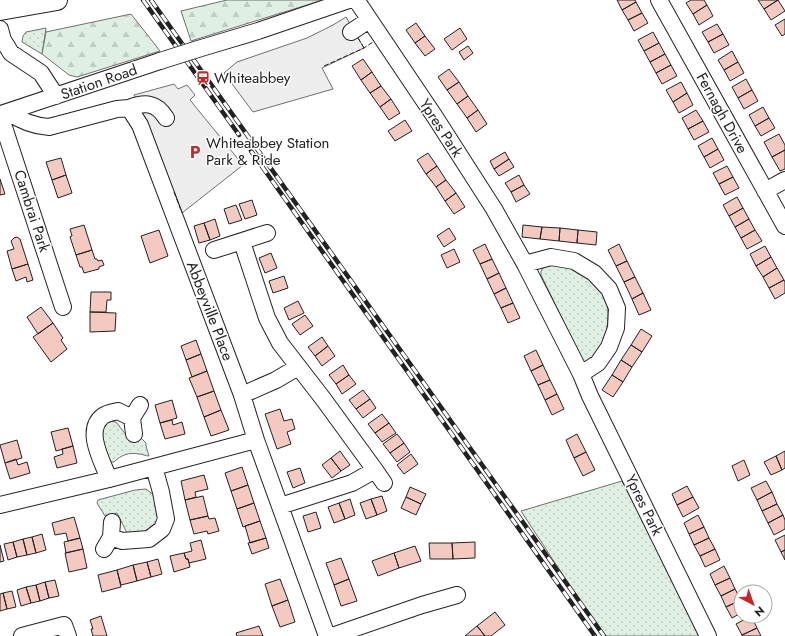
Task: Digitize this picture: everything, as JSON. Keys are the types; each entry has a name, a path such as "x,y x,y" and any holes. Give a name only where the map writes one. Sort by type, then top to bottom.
{"main road":[{"path":"0,10 57,0"}],"street":[{"name":"Ypres Park","path":"198,49 258,31 349,0 356,0 435,117 494,209 525,264 581,374 590,396 708,636"},
{"name":"Fernagh Drive","path":"659,0 785,226"},
{"path":"351,32 369,20"},
{"path":"0,29 3,40 11,53 41,73 56,96"},
{"name":"Station Road","path":"3,114 198,49"},
{"path":"3,114 37,126 49,127 141,104 158,107 166,118"},
{"name":"Abbeyville Place","path":"129,108 140,125 242,395 256,440 326,636"},
{"name":"Cambrai Park","path":"3,114 63,307"},
{"path":"765,191 785,180"},
{"path":"214,250 267,233"},
{"path":"242,242 268,318 280,343 324,400 384,483"},
{"path":"525,264 551,257 574,261 594,273 609,289 617,308 616,328 609,347 598,363 581,374"},
{"path":"242,395 276,380 298,367"},
{"path":"109,479 94,436 96,424 104,416 118,411 136,411 134,434"},
{"path":"0,505 109,479 256,440"},
{"path":"109,536 122,541 149,539 162,529 166,519 154,467"},
{"path":"280,506 352,483 375,470"},
{"path":"332,636 422,605 457,595"},
{"path":"22,636 64,625 68,636"}],"green space":[{"path":"227,0 323,0 191,41 181,11"},
{"path":"131,14 160,51 77,77 69,75 42,54 46,32"},
{"path":"46,28 42,54 22,42 23,36 26,32"},
{"path":"546,264 580,268 605,296 608,308 608,323 605,339 600,352 588,361 583,362 541,275 541,271"},
{"path":"108,421 116,422 130,440 133,441 141,438 146,443 149,456 135,453 122,456 114,462 110,462 105,454 101,429"},
{"path":"622,481 704,636 603,636 521,511"},
{"path":"146,489 154,495 158,519 152,530 128,535 117,513 105,516 97,503 98,500 135,490"}],"shaded area":[{"name":"Whiteabbey Station Park & Ride","path":"346,17 364,48 322,68 333,89 253,112 224,73 237,62 307,38"},
{"name":"Whiteabbey Station Park & Ride","path":"174,84 178,89 187,85 195,95 190,100 243,165 182,213 134,95"}],"building":[{"path":"617,0 635,0 636,2 622,10"},
{"path":"691,0 704,0 707,5 693,14 686,3"},
{"path":"758,0 778,0 764,9"},
{"path":"778,0 785,11 771,20 764,9"},
{"path":"636,2 642,13 628,20 622,10"},
{"path":"707,5 713,16 699,25 693,14"},
{"path":"642,13 648,23 634,31 628,20"},
{"path":"785,19 785,34 782,36 775,25"},
{"path":"416,23 425,36 415,43 406,30"},
{"path":"717,24 723,34 708,42 702,32"},
{"path":"460,28 467,39 452,50 444,39"},
{"path":"653,32 659,43 644,51 638,40"},
{"path":"723,34 729,45 714,53 708,42"},
{"path":"425,36 435,49 425,56 415,43"},
{"path":"659,43 665,54 650,62 644,51"},
{"path":"468,46 473,53 464,60 459,52"},
{"path":"732,51 738,62 724,70 718,60"},
{"path":"665,54 671,65 656,73 650,62"},
{"path":"363,59 372,72 361,80 352,66"},
{"path":"738,62 744,73 730,81 724,70"},
{"path":"671,65 677,76 662,84 656,73"},
{"path":"449,69 459,82 447,90 438,77"},
{"path":"372,72 381,86 370,93 361,80"},
{"path":"746,79 752,90 738,98 732,87"},
{"path":"459,82 468,96 457,104 447,90"},
{"path":"681,82 687,93 673,102 666,90"},
{"path":"381,86 391,99 380,107 370,93"},
{"path":"752,90 758,101 744,109 738,98"},
{"path":"687,93 693,105 679,113 673,102"},
{"path":"468,96 478,110 467,118 457,104"},
{"path":"391,99 400,113 389,120 380,107"},
{"path":"763,107 769,118 755,126 749,115"},
{"path":"478,110 487,124 476,132 467,118"},
{"path":"696,110 703,121 688,129 682,118"},
{"path":"769,118 775,128 761,136 755,126"},
{"path":"405,120 412,131 395,141 388,131"},
{"path":"703,121 709,132 694,140 688,129"},
{"path":"779,134 785,145 785,150 772,157 764,142"},
{"path":"712,138 718,149 704,157 698,146"},
{"path":"718,149 724,160 710,168 704,157"},
{"path":"785,150 785,169 780,171 772,157"},
{"path":"505,152 509,159 494,169 490,161"},
{"path":"428,153 437,166 426,174 417,160"},
{"path":"61,158 66,175 52,180 46,162"},
{"path":"509,159 514,167 499,176 494,169"},
{"path":"437,166 446,180 436,187 426,174"},
{"path":"727,166 733,177 719,184 713,173"},
{"path":"66,175 72,193 58,198 52,180"},
{"path":"519,175 524,185 511,192 505,183"},
{"path":"733,177 739,188 725,195 719,184"},
{"path":"0,179 5,194 0,195"},
{"path":"446,180 456,193 445,201 436,187"},
{"path":"524,185 530,194 516,202 511,192"},
{"path":"456,193 465,207 454,214 445,201"},
{"path":"737,197 743,208 729,216 723,205"},
{"path":"252,200 257,215 245,219 239,204"},
{"path":"236,205 242,220 229,224 224,209"},
{"path":"743,208 749,219 735,227 729,216"},
{"path":"215,219 220,236 210,240 204,223"},
{"path":"749,219 755,230 741,238 735,227"},
{"path":"204,223 210,240 199,243 194,226"},
{"path":"84,225 92,250 76,255 70,237 72,236 70,229"},
{"path":"523,225 542,227 540,239 522,237"},
{"path":"542,227 560,228 559,241 540,239"},
{"path":"449,228 456,239 444,247 437,236"},
{"path":"560,228 578,230 577,243 559,241"},
{"path":"159,230 168,256 150,263 141,236"},
{"path":"578,230 597,232 596,245 577,243"},
{"path":"755,230 762,241 747,249 741,238"},
{"path":"17,237 20,239 28,264 12,269 7,251 14,249 11,241"},
{"path":"485,244 492,259 480,264 473,250"},
{"path":"619,244 627,261 616,266 608,250"},
{"path":"765,246 771,257 756,266 750,254"},
{"path":"454,249 460,262 447,268 441,255"},
{"path":"92,250 95,259 98,261 102,260 104,265 99,267 99,269 84,273 82,267 80,267 76,255"},
{"path":"271,253 277,268 265,273 259,258"},
{"path":"771,257 777,268 763,277 756,266"},
{"path":"492,259 499,273 487,279 480,264"},
{"path":"627,261 635,277 624,282 616,266"},
{"path":"28,264 33,280 27,282 26,277 16,281 12,269"},
{"path":"777,268 784,280 769,288 763,277"},
{"path":"499,273 506,288 494,294 487,279"},
{"path":"284,276 288,288 273,293 269,281"},
{"path":"635,277 643,293 632,299 624,282"},
{"path":"784,280 785,293 775,299 769,288"},
{"path":"506,288 513,303 501,308 494,294"},
{"path":"91,292 111,292 111,300 107,300 106,312 90,312"},
{"path":"643,293 651,310 639,315 632,299"},
{"path":"298,301 304,313 289,320 284,308"},
{"path":"513,303 520,318 508,323 501,308"},
{"path":"41,307 53,323 38,334 27,317"},
{"path":"90,312 116,313 115,331 90,332"},
{"path":"305,315 313,326 300,335 292,324"},
{"path":"53,323 63,338 61,340 67,349 51,362 33,337"},
{"path":"641,329 652,336 642,352 631,345"},
{"path":"322,337 328,346 315,356 308,347"},
{"path":"196,340 201,354 186,360 181,346"},
{"path":"631,345 642,352 632,367 621,360"},
{"path":"328,346 335,356 322,366 315,356"},
{"path":"536,350 543,365 531,371 524,356"},
{"path":"201,354 207,371 192,377 186,360"},
{"path":"621,360 632,367 623,382 612,375"},
{"path":"343,365 349,375 336,384 329,375"},
{"path":"543,365 550,380 538,385 531,371"},
{"path":"207,371 214,391 197,397 189,378"},
{"path":"349,375 356,384 342,394 336,384"},
{"path":"612,375 623,382 613,397 602,390"},
{"path":"550,380 557,394 545,400 538,385"},
{"path":"363,390 370,399 356,409 349,400"},
{"path":"214,391 221,410 204,417 197,397"},
{"path":"557,394 564,409 552,415 545,400"},
{"path":"370,399 376,408 363,418 356,409"},
{"path":"172,400 177,418 160,423 155,405"},
{"path":"280,409 284,421 292,419 295,429 287,432 291,444 277,449 265,414"},
{"path":"221,410 229,430 211,436 204,417"},
{"path":"382,414 389,423 375,433 368,424"},
{"path":"172,420 173,425 182,422 185,434 165,439 160,423"},
{"path":"389,423 396,433 382,442 375,433"},
{"path":"68,428 73,446 56,451 51,432"},
{"path":"397,434 404,443 390,453 383,444"},
{"path":"577,434 586,452 574,458 566,440"},
{"path":"17,440 22,458 5,463 0,445"},
{"path":"404,443 410,452 397,462 390,453"},
{"path":"73,446 77,463 57,468 54,457 63,454 62,449"},
{"path":"340,451 350,465 341,471 331,458"},
{"path":"785,451 785,468 782,470 776,456"},
{"path":"586,452 595,470 583,476 574,458"},
{"path":"411,454 418,464 404,474 397,465"},
{"path":"776,456 782,470 771,475 764,462"},
{"path":"331,458 341,471 332,478 322,465"},
{"path":"16,459 18,465 27,462 30,473 10,479 5,463"},
{"path":"744,460 750,475 738,481 732,466"},
{"path":"242,467 248,485 231,491 225,473"},
{"path":"300,468 305,483 293,488 287,472"},
{"path":"204,475 208,489 195,492 196,497 185,500 181,481"},
{"path":"766,481 772,492 757,500 751,488"},
{"path":"248,485 254,503 237,509 231,491"},
{"path":"687,486 693,497 677,505 672,494"},
{"path":"410,487 426,494 421,504 406,497"},
{"path":"772,492 777,504 762,511 757,500"},
{"path":"203,496 208,516 190,520 185,500"},
{"path":"382,496 387,511 377,515 371,499"},
{"path":"406,497 421,504 416,515 401,508"},
{"path":"693,497 699,508 683,517 677,505"},
{"path":"350,499 355,515 345,519 339,503"},
{"path":"371,499 377,515 366,519 360,503"},
{"path":"254,503 260,521 243,527 237,509"},
{"path":"339,503 345,519 334,523 328,507"},
{"path":"777,504 783,515 768,523 762,511"},
{"path":"316,512 321,528 308,532 303,516"},
{"path":"698,515 704,527 689,534 684,523"},
{"path":"783,515 785,520 785,529 774,535 768,523"},
{"path":"208,516 209,519 215,518 219,531 208,534 207,531 194,534 190,520"},
{"path":"74,517 80,538 68,541 66,533 55,535 52,523"},
{"path":"260,521 266,538 250,543 245,526"},
{"path":"704,527 709,538 694,545 689,534"},
{"path":"42,534 46,550 36,553 32,537"},
{"path":"785,535 785,550 781,552 775,540"},
{"path":"32,537 36,553 27,555 23,539"},
{"path":"80,538 83,549 66,553 64,542"},
{"path":"266,538 269,548 252,554 248,543"},
{"path":"709,538 715,549 700,556 694,545"},
{"path":"23,539 27,555 17,557 13,542"},
{"path":"201,540 206,559 189,563 184,553 192,551 190,543"},
{"path":"13,542 17,557 8,560 4,544"},
{"path":"475,542 475,558 453,559 452,543"},
{"path":"429,543 452,543 453,559 430,559"},
{"path":"0,545 4,561 0,562"},
{"path":"415,546 421,561 399,568 394,553"},
{"path":"83,549 87,568 69,572 65,553"},
{"path":"715,549 720,560 705,567 700,556"},
{"path":"785,550 785,560 781,552"},
{"path":"184,553 186,559 188,559 190,567 174,572 170,556"},
{"path":"394,553 399,568 378,576 372,561"},
{"path":"341,558 349,579 334,585 326,563"},
{"path":"158,559 162,574 151,577 147,562"},
{"path":"147,562 151,577 137,581 133,565"},
{"path":"133,565 137,581 121,585 117,570"},
{"path":"724,566 730,578 715,585 710,574"},
{"path":"117,570 121,587 102,592 98,575"},
{"path":"730,578 733,585 733,590 721,596 715,585"},
{"path":"280,579 288,600 272,606 265,584"},
{"path":"349,579 357,601 341,606 334,585"},
{"path":"55,580 59,596 49,598 45,582"},
{"path":"45,582 49,598 40,601 36,585"},
{"path":"36,585 40,601 31,603 26,587"},
{"path":"26,587 31,603 21,606 17,590"},
{"path":"733,590 733,604 726,607 721,596"},
{"path":"12,591 16,607 7,609 3,593"},
{"path":"3,593 7,609 0,611 0,594"},
{"path":"288,600 295,622 280,627 272,606"},
{"path":"733,604 733,617 732,618 726,607"},
{"path":"495,612 505,625 491,636 485,636 477,626"},
{"path":"101,616 107,636 93,636 91,629 93,629 90,620"},
{"path":"736,624 755,624 757,628 742,635"},
{"path":"259,626 263,636 237,636 236,633"},
{"path":"477,626 485,636 465,636"},
{"path":"757,628 761,636 742,636 742,635"}],"railway":[{"path":"143,0 239,135"},
{"path":"151,0 604,636"},
{"path":"251,151 595,636"}],"fence":[{"path":"358,38 364,48"},
{"path":"324,66 364,48 373,42"},
{"path":"174,192 182,213"}],"place":[{"name":"Whiteabbey","path":"203,78"},
{"name":"Whiteabbey Station Park & Ride","path":"195,152"}]}
